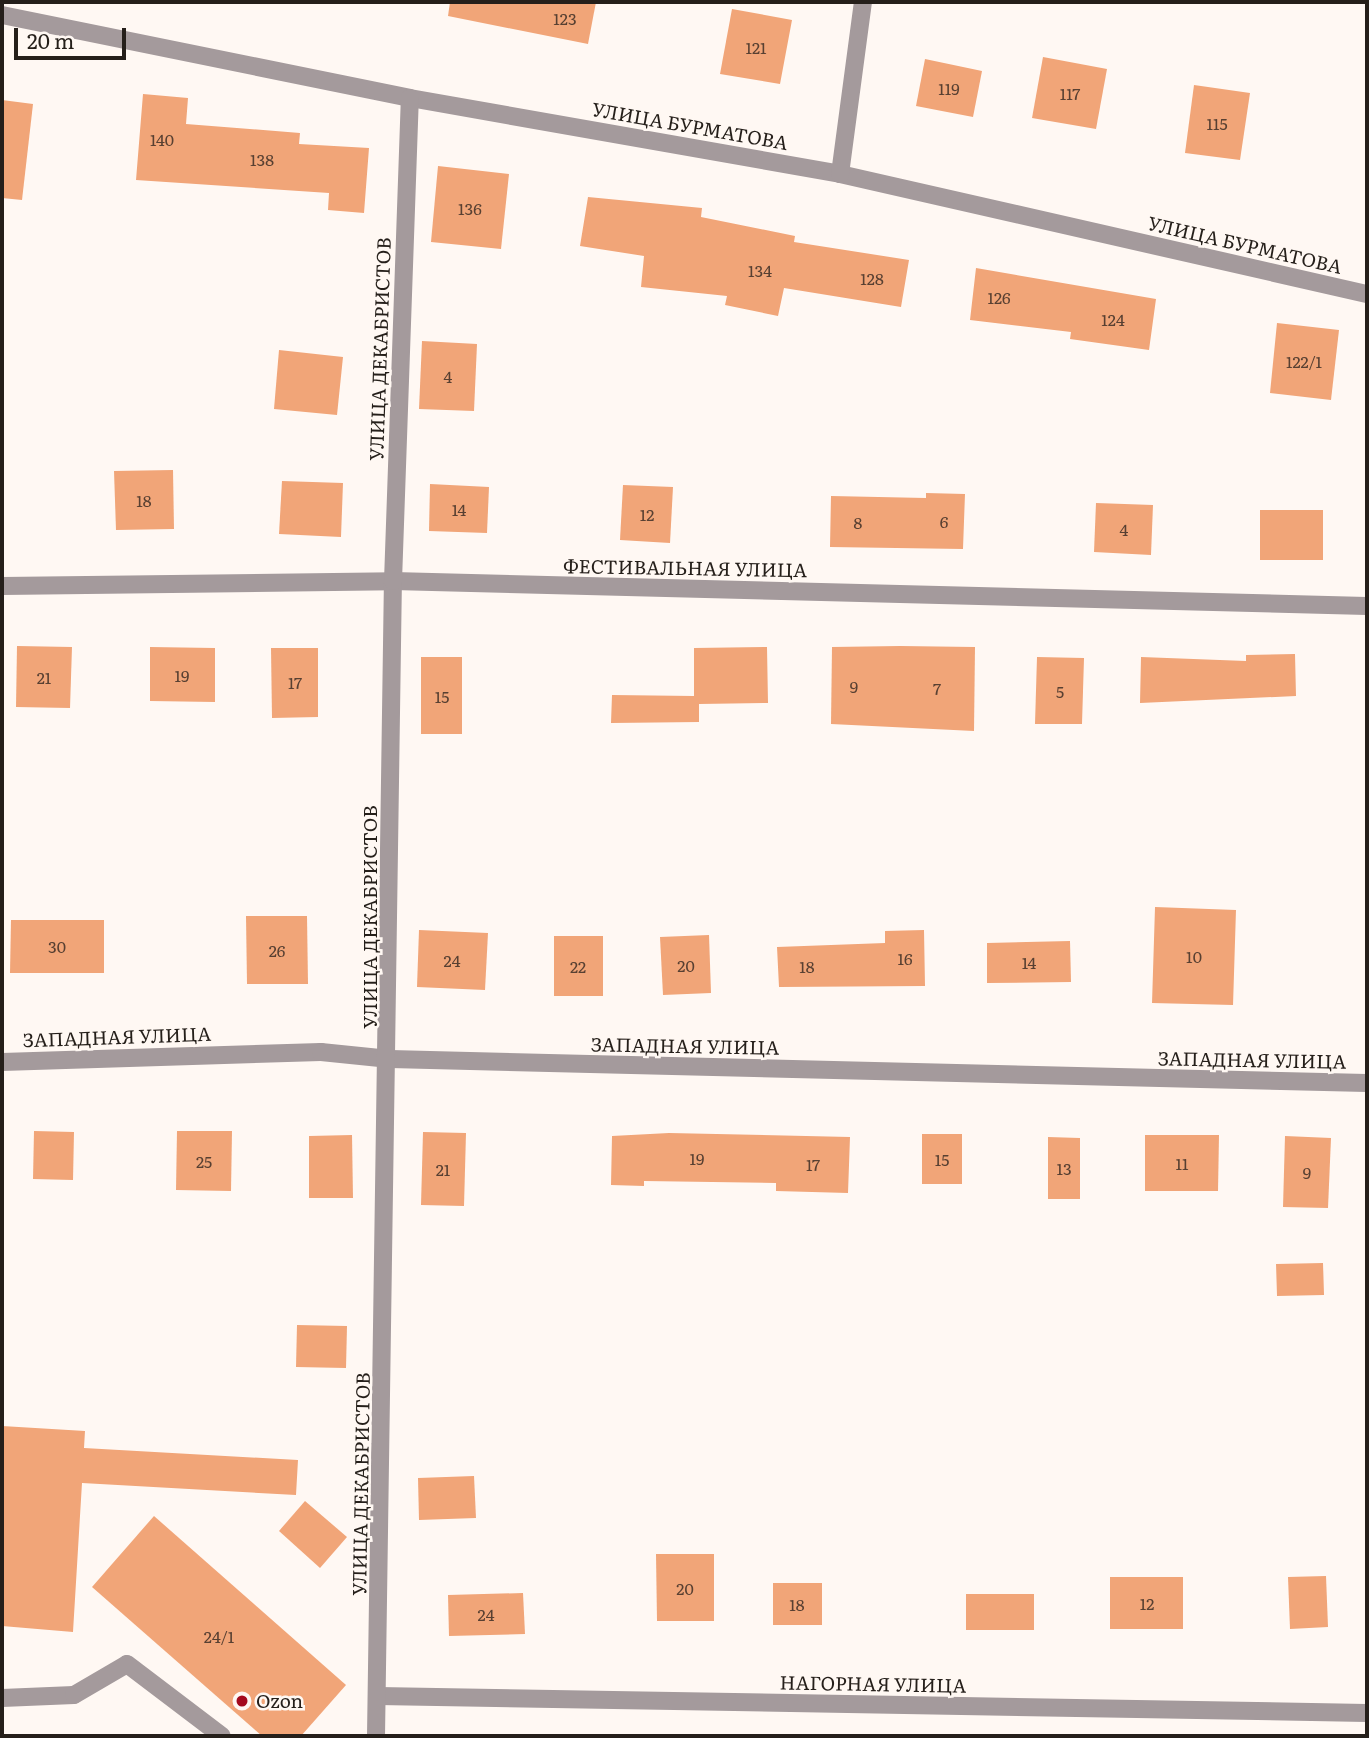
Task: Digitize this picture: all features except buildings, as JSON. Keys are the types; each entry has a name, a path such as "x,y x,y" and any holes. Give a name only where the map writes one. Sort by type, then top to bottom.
{"street":[{"path":"840,174 863,2"},
{"name":"УЛИЦА БУРМАТОВА","path":"2,15 410,98 840,174 1367,294"},
{"name":"УЛИЦА ДЕКАБРИСТОВ","path":"376,1736 390,1059 393,582 410,98"},
{"name":"ФЕСТИВАЛЬНАЯ УЛИЦА","path":"2,586 393,582 1367,606"},
{"name":"ЗАПАДНАЯ УЛИЦА","path":"2,1062 321,1052 390,1059 1367,1083"},
{"path":"2,1698 74,1695 127,1664 222,1736"},
{"name":"НАГОРНАЯ УЛИЦА","path":"378,1696 1367,1713"}],"place":[{"name":"Ozon","path":"242,1701"}]}
